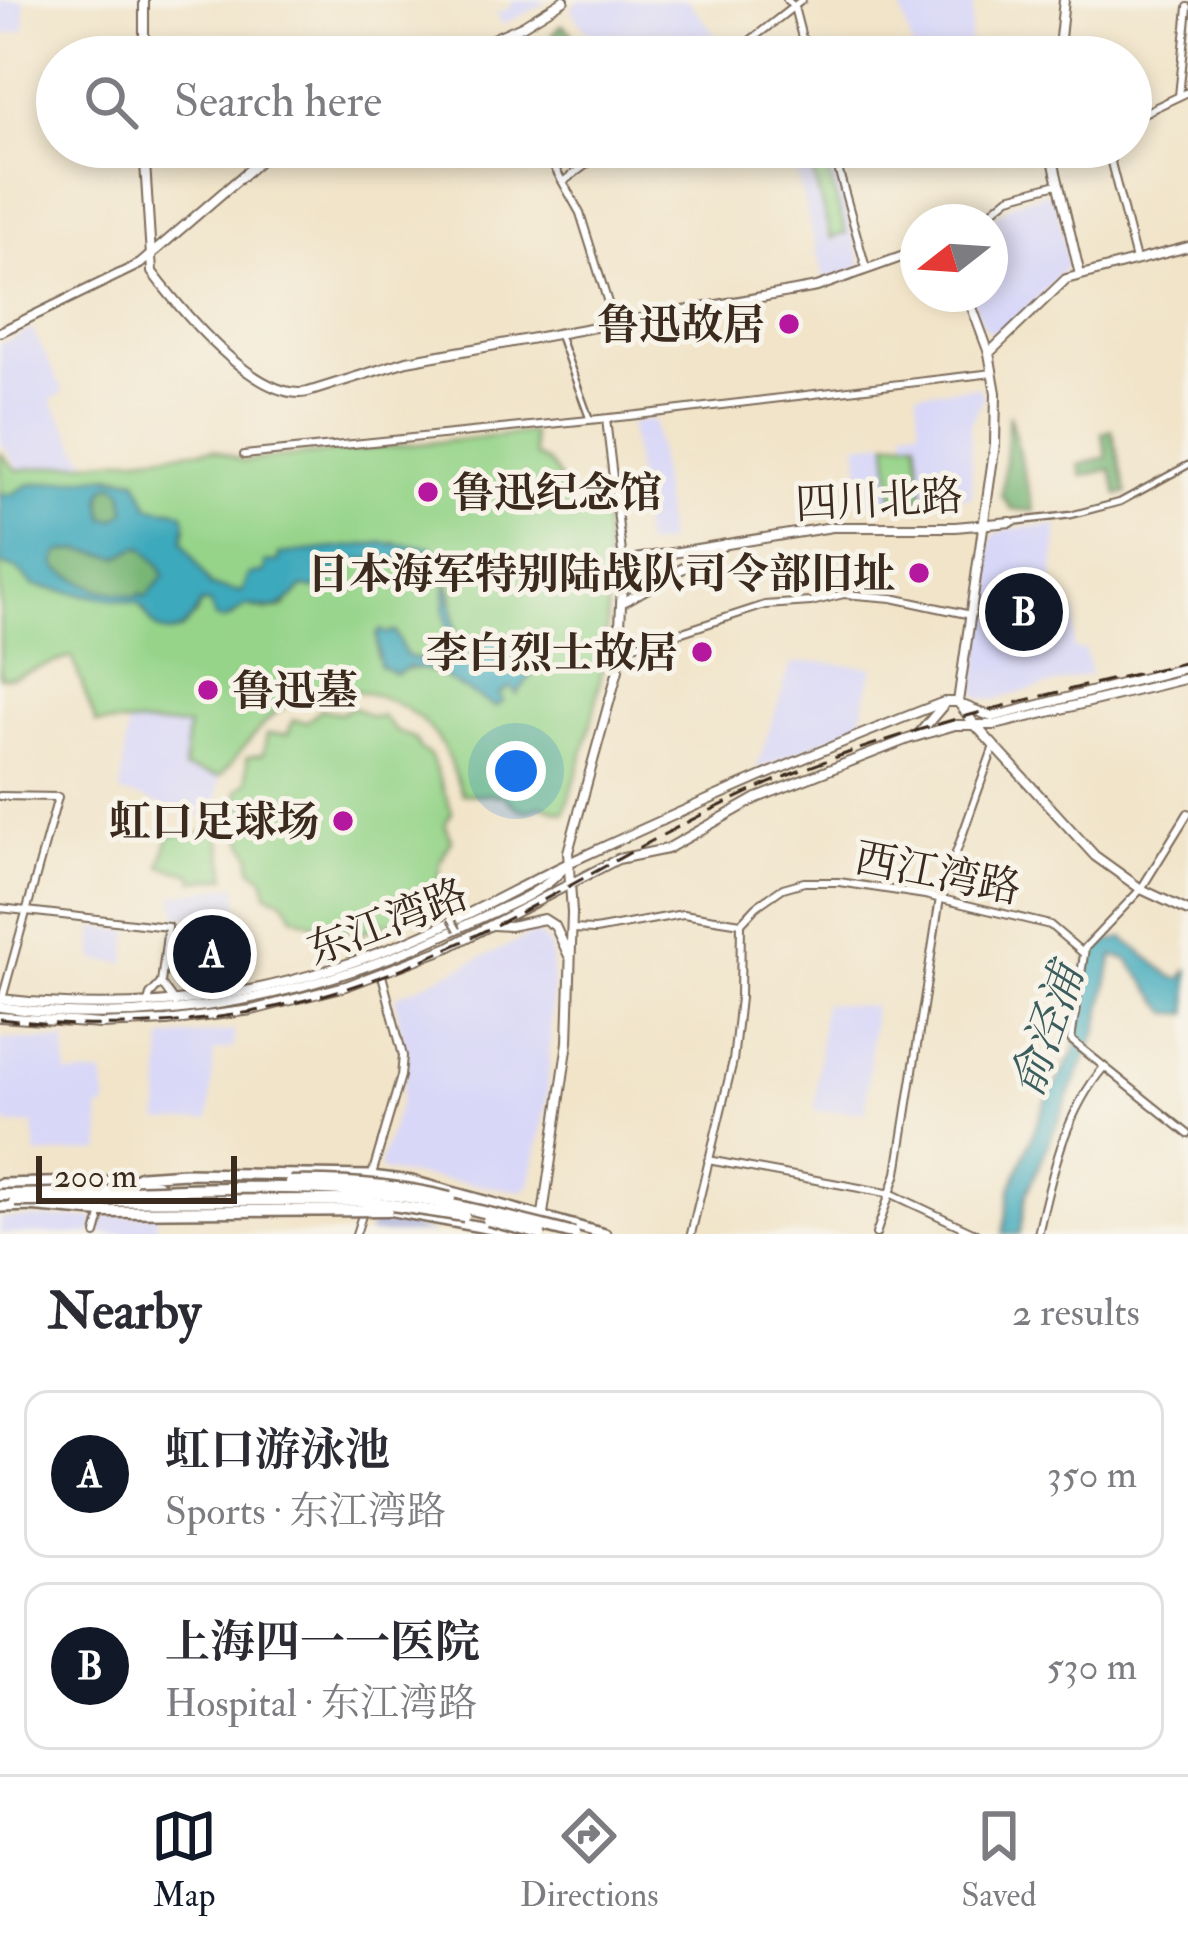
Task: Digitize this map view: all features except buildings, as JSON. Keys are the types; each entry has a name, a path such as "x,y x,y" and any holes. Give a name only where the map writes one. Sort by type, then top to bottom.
{"highway":[{"path":"130,1181 158,1185 334,1181 411,1189 520,1227"},
{"path":"0,1201 266,1188 358,1191 425,1200 520,1227 574,1234"},
{"path":"0,1201 318,1199 432,1210 540,1234"},
{"path":"34,1206 102,1212 432,1210"}],"main road":[{"path":"144,0 144,36"},
{"path":"499,36 565,0"},
{"path":"1060,36 1064,0"},
{"path":"145,168 148,257 154,276 242,368 292,394 407,361 797,292 900,256"},
{"path":"0,332 148,257 252,168"},
{"path":"1054,168 1080,275"},
{"path":"989,353 1064,281 1188,247"},
{"name":"四川北路","path":"623,561 677,554 712,543 864,524 984,525 997,419 989,353 974,312"},
{"path":"916,736 953,701 984,525 1011,522"},
{"name":"四川北路","path":"623,602 733,542"},
{"path":"677,554 688,557 685,566"},
{"path":"540,1234 566,1064 572,929 567,863 571,834 610,707 620,648 623,561"},
{"path":"976,726 996,716 1188,668"},
{"path":"0,1017 101,1024 193,1018 282,1004 382,975 618,859 664,851 758,798 916,736 1188,678"},
{"path":"953,701 980,715 996,716"},
{"path":"953,701 1095,856 1141,889 1188,911"},
{"name":"东江湾路","path":"1,1002 147,1006 273,986 347,965 433,931 567,863 800,756 953,701"},
{"name":"东江湾路","path":"1,1002 142,1013 290,991 454,931 543,887 567,863"},
{"path":"491,925 544,919 560,935 570,958"},
{"path":"0,1184 130,1181 184,1173 371,1176 412,1180 605,1234"},
{"path":"0,1201 34,1206 364,1206 520,1227"}],"street":[{"path":"753,36 790,3 802,0"},
{"path":"790,3 801,36"},
{"path":"1152,109 1184,94 1188,8"},
{"path":"557,168 580,213 614,322"},
{"path":"565,181 582,168"},
{"path":"838,168 866,268"},
{"path":"1112,168 1136,260"},
{"path":"999,204 1057,184"},
{"path":"558,332 590,420"},
{"path":"244,455 606,419 993,373"},
{"path":"606,419 623,561"},
{"path":"1011,522 1071,515 1120,502 1188,465"},
{"path":"620,648 765,605 806,603 844,594 892,598 971,615"},
{"path":"876,1234 892,1194 940,898 994,746"},
{"path":"0,796 58,797 1,1002"},
{"path":"1188,813 1141,889 1083,953 1072,1041 1188,1134"},
{"path":"1176,836 1188,843"},
{"name":"西江湾路","path":"742,923 765,899 805,882 855,883 1050,925 1083,953"},
{"path":"0,908 168,927 161,983 147,1006"},
{"path":"572,929 595,930 683,914 742,923 733,1060 691,1234"},
{"path":"451,918 458,930"},
{"path":"356,1234 403,1056 382,975"},
{"path":"161,983 175,1003"},
{"path":"1038,1234 1060,1145 1086,1089 1105,1066"},
{"path":"708,1160 892,1194 977,1234"},
{"path":"96,1234 102,1212"}],"shaded area":[{"path":"0,0 24,0 25,30 0,36"},
{"path":"513,0 544,0 544,4 502,25 496,13 509,9"},
{"path":"579,0 688,0 716,36 672,36 667,30 660,36 591,36 570,9"},
{"path":"899,0 974,0 970,36 909,36"},
{"path":"795,168 836,168 862,266 825,281"},
{"path":"1046,193 1055,197 1068,261 1005,332 989,331 977,312 1008,312 1008,207"},
{"path":"32,329 64,392 51,400 89,464 20,470 0,441 0,344"},
{"path":"977,387 984,396 970,424 972,497 863,504 857,444 906,439 905,428 920,427 917,392"},
{"path":"654,420 668,543 644,546 630,423"},
{"path":"1058,525 1051,609 1076,614 1073,649 1085,650 1091,674 993,700 979,697 975,690 992,537 1007,529"},
{"path":"791,664 873,667 860,724 756,770"},
{"path":"128,722 189,726 184,769 220,776 216,817 175,812 144,798 120,794"},
{"path":"237,885 239,910 178,918 173,895"},
{"path":"94,927 130,931 126,963 94,960"},
{"path":"536,933 550,946 553,984 547,1097 530,1186 522,1191 382,1171 379,1165 401,1101 407,1063 395,997"},
{"path":"823,1003 874,1006 866,1112 815,1111"},
{"path":"234,1031 234,1048 214,1051 209,1120 159,1122 163,1038"},
{"path":"0,1039 66,1041 67,1075 103,1075 107,1107 99,1109 102,1151 36,1155 33,1124 8,1125 0,1120"},
{"path":"378,1213 435,1234 367,1234"},
{"path":"157,1214 157,1234 100,1234 104,1216"},
{"path":"0,1218 96,1218 92,1234 0,1234"}],"green space":[{"path":"562,25 571,32 571,36 551,36"},
{"path":"811,168 827,168 846,233 831,238"},
{"path":"1009,414 1034,511 1012,509 1002,496"},
{"path":"1112,430 1127,493 1118,495 1111,469 1082,476 1079,465 1107,457 1102,433"},
{"path":"532,433 535,456 555,471 572,511 603,515 607,555 606,630 596,703 564,813 540,805 520,809 503,795 462,794 444,748 426,725 390,700 368,693 324,691 283,707 220,776 184,769 188,726 96,723 72,657 0,677 0,564 17,569 34,586 139,604 149,619 181,630 201,603 230,618 246,606 266,611 284,607 303,587 333,582 336,567 354,560 435,558 446,581 450,645 430,659 414,658 406,656 395,632 377,635 377,657 396,673 418,669 442,674 483,701 511,686 516,693 532,674 513,637 461,642 456,635 451,590 439,553 395,543 280,554 279,561 241,592 211,586 183,541 186,526 175,510 157,510 146,504 137,479 111,475 28,485 5,494 0,493 0,453 17,470 213,449 243,461"},
{"path":"917,440 923,497 893,500 888,442"},
{"path":"114,484 123,490 126,511 116,519 105,518 101,500 105,487"},
{"path":"137,547 160,566 164,577 145,598 141,593 138,597 99,590 58,569 55,562 59,552 80,550 120,557"},
{"name":"虹口足球场","path":"353,707 372,717 382,716 430,755 452,812 445,824 451,840 440,863 438,884 423,892 417,911 362,933 351,929 328,936 293,916 284,900 267,894 264,878 251,868 251,854 243,841 237,791 248,781 247,757 263,754 267,734 288,734 293,720 307,722 321,709 340,714"},
{"path":"219,831 227,877 194,881 193,874 161,866 169,835"}],"water":[{"path":"104,476 137,479 149,507 182,512 186,521 183,541 211,586 242,592 249,575 265,572 265,563 279,561 279,554 381,543 432,547 445,564 460,642 514,637 523,647 523,663 533,673 517,694 511,687 499,694 503,701 495,707 433,671 409,667 396,674 379,665 377,635 381,630 395,632 406,656 420,660 434,658 450,645 444,609 446,581 435,558 364,559 336,567 334,582 315,589 303,587 278,607 246,606 225,620 215,618 210,604 201,603 189,621 171,633 154,626 139,604 34,586 17,569 0,564 0,493 10,495 28,485","holes":["114,484 123,491 126,511 116,519 105,518 101,500 105,487","137,547 160,566 164,576 145,598 141,593 137,597 99,590 58,569 55,562 59,552 80,550 119,557"]},
{"path":"234,937 238,963 191,970 187,945"},
{"path":"1123,938 1173,977 1181,979 1188,970 1188,1014 1169,1013 1127,959 1113,956 1098,1029 1026,1196 1020,1234 1003,1234 1011,1188 1046,1101 1075,1051 1089,959 1100,944"}],"railway":[{"path":"0,1019 56,1024 167,1023 277,1007 331,993 436,954 703,814 794,773 939,724 1188,662"}],"place":[{"name":"鲁迅故居","path":"789,324"},
{"name":"鲁迅纪念馆","path":"428,492"},
{"name":"日本海军特别陆战队司令部旧址","path":"919,573"},
{"name":"上海四一一医院","path":"1024,612"},
{"name":"李白烈士故居","path":"702,652"},
{"name":"鲁迅墓","path":"208,690"},
{"name":"虹口足球场","path":"343,821"},
{"name":"虹口游泳池","path":"212,954"}],"water label":[{"name":"俞泾浦","path":"1046,1030"}]}
